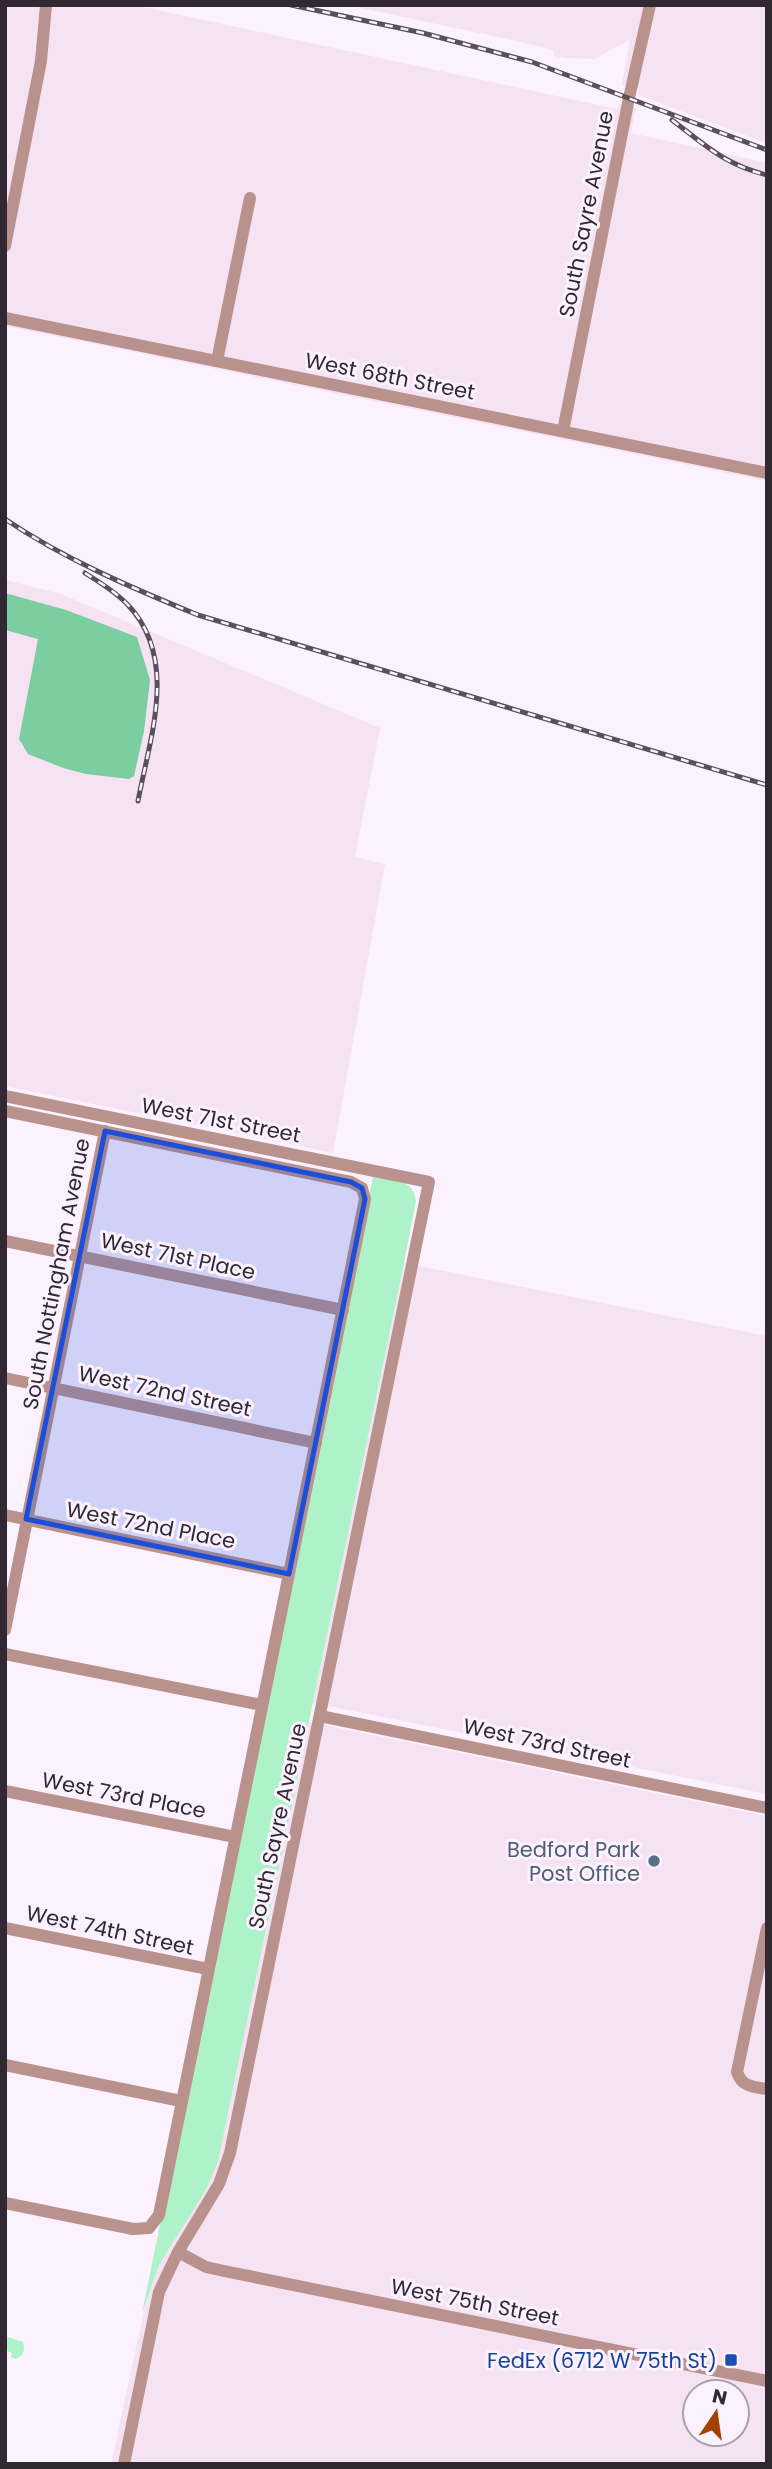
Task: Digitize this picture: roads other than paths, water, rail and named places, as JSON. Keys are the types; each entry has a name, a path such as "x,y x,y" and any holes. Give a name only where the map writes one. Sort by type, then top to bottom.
{"street":[{"path":"5,246 41,61 46,5"},
{"name":"South Sayre Avenue","path":"563,431 650,5"},
{"path":"217,361 250,198"},
{"name":"West 68th Street","path":"5,318 767,474"},
{"name":"West 71st Street","path":"5,1096 429,1182"},
{"name":"West 71st Street","path":"5,1111 351,1182 362,1188"},
{"name":"South Nottingham Avenue","path":"5,1630 105,1131"},
{"name":"South Sayre Avenue","path":"124,2464 159,2292 178,2252 211,2201 230,2153 429,1182"},
{"name":"South Sayre Avenue","path":"5,2203 133,2229 149,2228 159,2215 365,1199 362,1188"},
{"name":"West 71st Place","path":"5,1241 343,1310"},
{"name":"West 72nd Street","path":"5,1378 316,1443"},
{"name":"West 72nd Place","path":"5,1515 289,1574"},
{"path":"5,1654 262,1705"},
{"name":"West 73rd Street","path":"320,1716 767,1808"},
{"name":"West 73rd Place","path":"5,1791 235,1837"},
{"name":"West 74th Street","path":"5,1928 208,1969"},
{"path":"767,1928 737,2072 742,2082 767,2089"},
{"path":"5,2065 181,2101"},
{"name":"West 75th Street","path":"178,2252 206,2267 224,2271 767,2381"}],"railway":[{"path":"291,5 423,33 532,62 767,150"},
{"path":"672,120 727,160 767,175"},
{"path":"5,519 75,560 198,615 767,785"},
{"path":"85,573 128,605 144,626 153,649 157,699 138,801"}],"place":[{"name":"Bedford Park Post Office","path":"654,1861"},
{"name":"FedEx (6712 W 75th St)","path":"731,2360"}]}
